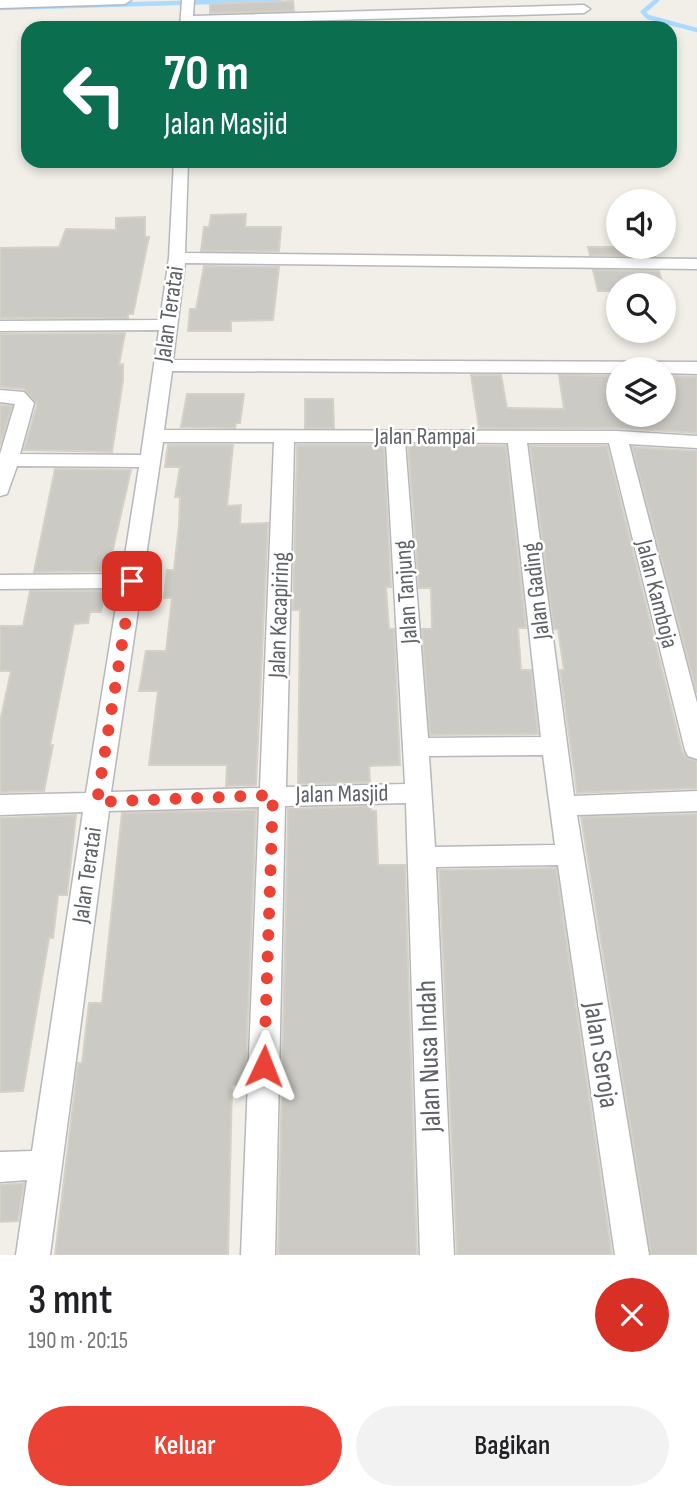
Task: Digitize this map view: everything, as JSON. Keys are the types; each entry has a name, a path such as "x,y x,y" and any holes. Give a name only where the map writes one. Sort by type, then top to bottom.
{"street":[{"path":"0,4 125,0"},
{"path":"187,11 584,9"},
{"name":"Jalan Teratai","path":"33,1255 97,802 154,436 161,365 177,258 181,168"},
{"path":"177,258 696,267"},
{"path":"0,326 167,325"},
{"path":"161,365 697,369"},
{"path":"0,396 17,396 25,403 5,460 0,490"},
{"name":"Jalan Rampai","path":"154,436 617,438 697,442"},
{"name":"Jalan Kacapiring","path":"258,1255 284,436"},
{"name":"Jalan Tanjung","path":"396,436 418,793"},
{"name":"Jalan Gading","path":"517,437 563,806"},
{"name":"Jalan Kamboja","path":"617,438 697,750"},
{"path":"5,460 150,461"},
{"path":"0,582 132,581"},
{"path":"416,747 554,746"},
{"name":"Jalan Masjid","path":"0,804 418,793"},
{"name":"Jalan Nusa Indah","path":"418,793 437,1255"},
{"path":"563,806 697,801"},
{"name":"Jalan Seroja","path":"563,806 632,1255"},
{"path":"422,856 570,856"},
{"path":"0,1167 46,1165"}],"building":[{"path":"293,1 294,11 210,13 210,4"},
{"path":"246,214 245,227 281,227 279,251 201,251 204,227 209,227 211,215"},
{"path":"145,217 145,237 149,237 133,314 128,314 128,318 0,318 0,248 59,247 66,229 116,230 116,218"},
{"path":"588,247 606,247 606,255 590,255"},
{"path":"204,266 279,267 273,320 231,321 231,331 188,331 190,309 196,309"},
{"path":"593,270 659,271 606,273 606,291 598,291"},
{"path":"125,333 119,365 123,364 123,380 112,452 24,450 37,404 24,389 0,387 0,334"},
{"path":"471,375 501,375 507,408 564,409 559,375 606,376 606,427 676,427 676,376 697,377 697,433 617,428 479,428"},
{"path":"187,394 244,394 240,423 236,423 235,428 181,427"},
{"path":"305,399 333,399 334,428 305,428"},
{"path":"0,405 12,406 0,445"},
{"path":"168,445 233,445 227,506 241,505 240,524 268,523 256,785 226,786 227,765 149,765 158,691 139,691 146,651 166,651 172,598 164,598 167,570 174,570 179,525 180,497 175,497 180,467 165,467"},
{"path":"297,445 384,445 391,587 386,587 389,629 394,629 400,765 369,766 370,782 298,784 300,610 293,610"},
{"path":"408,445 506,446 526,628 518,628 521,670 531,670 538,734 430,735 422,629 432,629 431,588 419,588"},
{"path":"530,446 607,446 682,751 687,758 697,761 697,788 577,793 560,670 564,670 558,629 554,629"},
{"path":"632,447 697,451 697,693"},
{"path":"55,469 131,470 108,571 34,572"},
{"path":"30,591 105,591 101,612 90,612 88,623 74,624 50,745 53,745 44,791 0,792 0,722 11,671 0,671 0,626 23,626"},
{"path":"371,806 371,811 376,811 378,865 405,865 417,1255 278,1255 288,809"},
{"path":"256,810 245,1085 232,1085 228,1255 55,1255 78,1063 82,1063 89,1003 102,1003 122,813"},
{"path":"697,814 697,1255 651,1255 581,817"},
{"path":"76,815 67,895 58,895 53,938 49,938 23,1091 0,1092 0,818"},
{"path":"556,868 612,1255 457,1255 439,870"},
{"path":"24,1183 18,1221 0,1222 0,1185"}],"waterway":[{"path":"0,8 279,0"},
{"path":"657,0 643,12 648,17 663,21"},
{"path":"677,25 697,30"}],"route":[{"path":"132,581 97,802 273,795 264,1066"}]}
